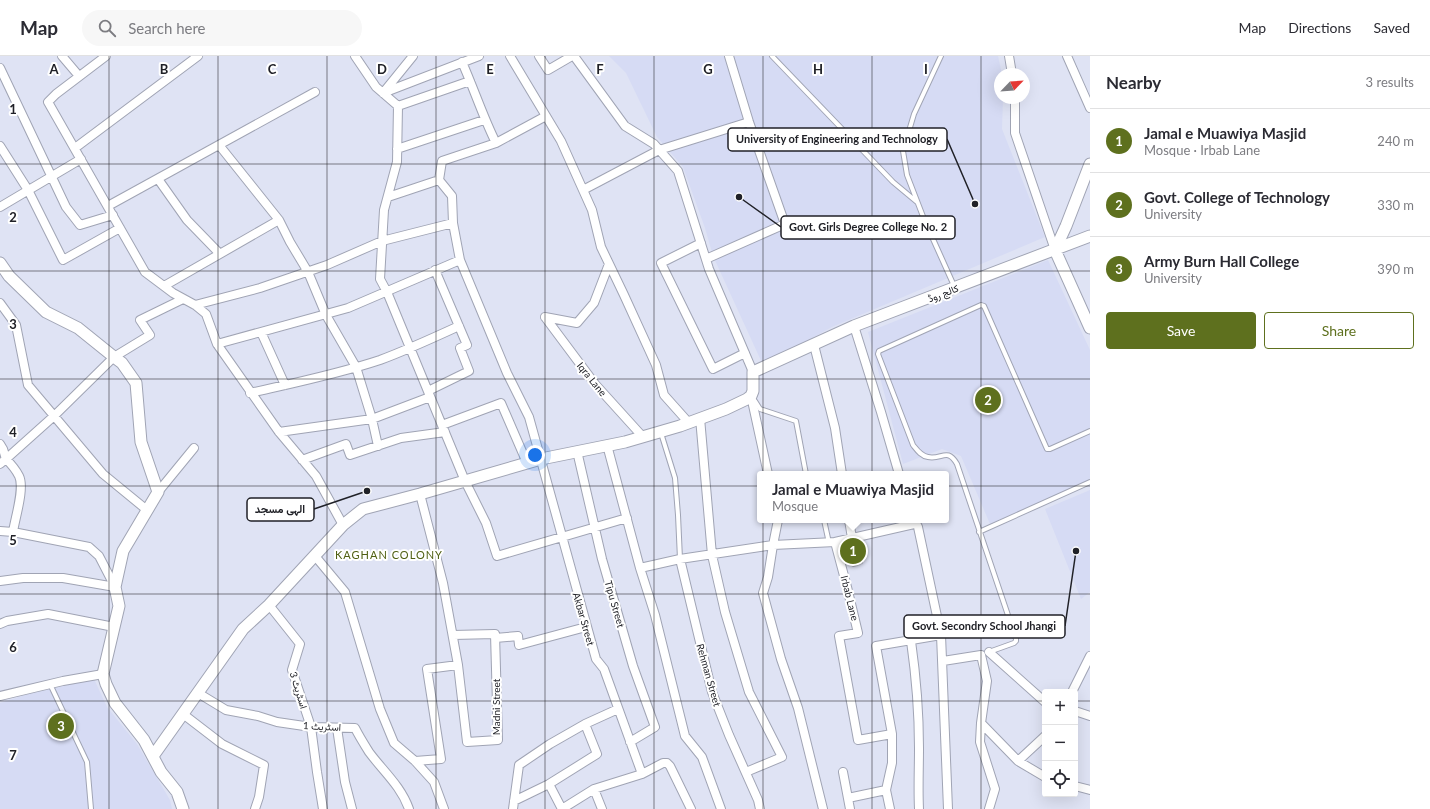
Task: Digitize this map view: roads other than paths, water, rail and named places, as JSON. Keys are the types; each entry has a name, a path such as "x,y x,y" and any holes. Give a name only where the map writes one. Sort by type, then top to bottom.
{"street":[{"path":"62,56 78,76"},
{"path":"106,56 78,76 48,102 145,272 206,314 217,344 250,393 279,432 316,476 344,525"},
{"path":"75,148 198,56"},
{"path":"355,56 376,87 398,106"},
{"path":"383,93 413,56"},
{"path":"383,93 479,56"},
{"path":"510,56 561,141 592,210 601,247 656,365 664,394 689,422"},
{"path":"539,56 548,70 573,56 625,126 654,144 678,171 709,269 753,372 753,391 751,396 767,471"},
{"path":"706,259 786,224 749,122 729,56"},
{"path":"1009,56 1011,68"},
{"path":"1067,56 1090,108"},
{"path":"462,62 484,120 496,143"},
{"path":"0,68 66,206 80,226 113,215"},
{"path":"398,106 470,81"},
{"path":"108,206 315,92"},
{"path":"1015,104 1015,133 1055,250 1090,328"},
{"path":"398,106 397,162 384,210 380,279 387,292 465,481 486,523 497,556 627,518"},
{"path":"388,196 439,180 442,161 496,143 546,116"},
{"path":"397,149 484,120"},
{"path":"583,190 659,150 749,122"},
{"path":"219,145 279,220 308,272 326,314 356,367 372,419 378,446"},
{"path":"0,146 28,190 64,260 120,228"},
{"path":"0,207 81,159"},
{"path":"1055,250 1090,164"},
{"path":"158,178 187,220 220,254"},
{"name":"Akbar Street","path":"439,180 452,196 453,223 460,260 507,373 529,417 596,659 604,669 642,774"},
{"path":"164,286 279,220"},
{"path":"195,305 260,288 308,272 382,241 453,223"},
{"name":"کالج روڈ","path":"753,372 854,326 1090,236"},
{"path":"701,242 661,263 713,369 745,353"},
{"path":"217,344 348,308 460,260"},
{"path":"0,263 9,276 46,312 78,328 122,363 136,383 141,442 158,492"},
{"name":"Iqra Lane","path":"610,264 594,303 577,322 545,317 595,384 642,437"},
{"path":"279,432 372,419 429,394 469,371 460,348 467,345 435,270"},
{"path":"3,461 54,416 114,357 150,335 140,320 183,298"},
{"path":"0,303 16,326 28,385 103,474 147,510"},
{"path":"250,393 327,376 356,367 410,348 459,326"},
{"path":"854,326 898,471"},
{"path":"262,332 285,385"},
{"path":"814,345 835,428 842,471"},
{"path":"153,756 243,629 358,512 368,506 420,494 541,459 661,432 726,409 751,396"},
{"path":"302,460 346,444 350,455 401,438 443,429 501,403 527,463"},
{"path":"700,418 712,555 725,612 749,692 782,757 746,772"},
{"path":"0,444 3,449 3,461"},
{"path":"607,445 640,568 655,615 685,736 702,757 722,809"},
{"path":"115,587 124,551 147,510 158,492 194,448"},
{"name":"Tipu Street","path":"577,451 602,559 633,666 655,727 630,742"},
{"path":"3,461 15,469 20,478 21,489 13,532"},
{"name":"Madni Street","path":"420,494 443,583 453,635 467,742 498,740 495,638"},
{"path":"777,523 768,577 763,593 781,660 798,708 824,809"},
{"path":"850,523 852,538"},
{"path":"640,568 680,559 773,545 832,543 907,523 917,525 942,635 948,809"},
{"path":"0,531 13,532 89,547 99,556 115,587 119,606 103,674 106,684 115,703 144,740 161,772 177,792 183,809"},
{"name":"Irbab Lane","path":"832,543 858,632 839,636 858,740 892,734"},
{"path":"315,556 345,592 380,709 394,743 415,761 434,782 444,809"},
{"name":"Rehman Street","path":"680,559 712,692 729,735 758,800 760,809"},
{"path":"0,581 23,578 63,578 115,587"},
{"name":"اسٹریٹ 3","path":"269,604 300,644 292,670 311,727 323,809"},
{"path":"0,624 7,621 48,614 114,627"},
{"path":"453,635 495,634 495,638 518,636 519,645 586,627"},
{"path":"890,809 886,790 892,763 892,734 876,646 942,635"},
{"path":"911,641 917,681 919,809"},
{"path":"943,661 985,654 1042,700"},
{"path":"985,654 987,680 980,742 995,789 989,809"},
{"path":"1074,689 1089,660"},
{"path":"415,761 441,759 427,669 458,665"},
{"path":"0,696 50,684 103,674"},
{"name":"اسٹریٹ 1","path":"198,693 226,710 311,727 355,728 370,752 391,777 406,799 409,809"},
{"path":"514,805 519,765 550,744 585,724 618,709"},
{"path":"1078,712 1090,716"},
{"path":"183,714 222,744 264,765 259,797 255,809"},
{"path":"981,723 1018,761 1042,775"},
{"path":"514,805 597,754 585,724"},
{"path":"337,728 345,782 352,809"},
{"path":"1018,761 1042,739"},
{"path":"549,784 562,809 594,789 642,774 663,763 667,763 670,766 691,809"},
{"path":"843,772 850,809"},
{"path":"1078,787 1090,790"},
{"path":"594,789 602,809"},
{"path":"848,798 886,790"}],"lane":[{"path":"772,56 893,182 917,202"},
{"path":"941,56 914,114 903,151 906,175 955,288"},
{"path":"985,654 1014,644 1016,641 957,464 953,457 946,454 929,457 919,452 913,445 878,354 879,351 984,306 1047,449 1090,431"},
{"path":"751,396 760,408 796,420 805,471"},
{"path":"661,432 675,478 680,559"},
{"path":"979,532 1090,482"},
{"path":"825,523 832,543"},
{"path":"50,684 87,762 91,809"}],"place":[{"name":"Govt. Girls Degree College No. 2","path":"739,197"},
{"name":"University of Engineering and Technology","path":"975,204"},
{"name":"Govt. College of Technology","path":"988,400"},
{"name":"الہی مسجد","path":"367,491"},
{"name":"Jamal e Muawiya Masjid","path":"853,551"},
{"name":"Govt. Secondry School Jhangi","path":"1076,551"},
{"name":"Army Burn Hall College","path":"61,726"}],"district":[{"name":"KAGHAN COLONY","path":"389,554"}]}
